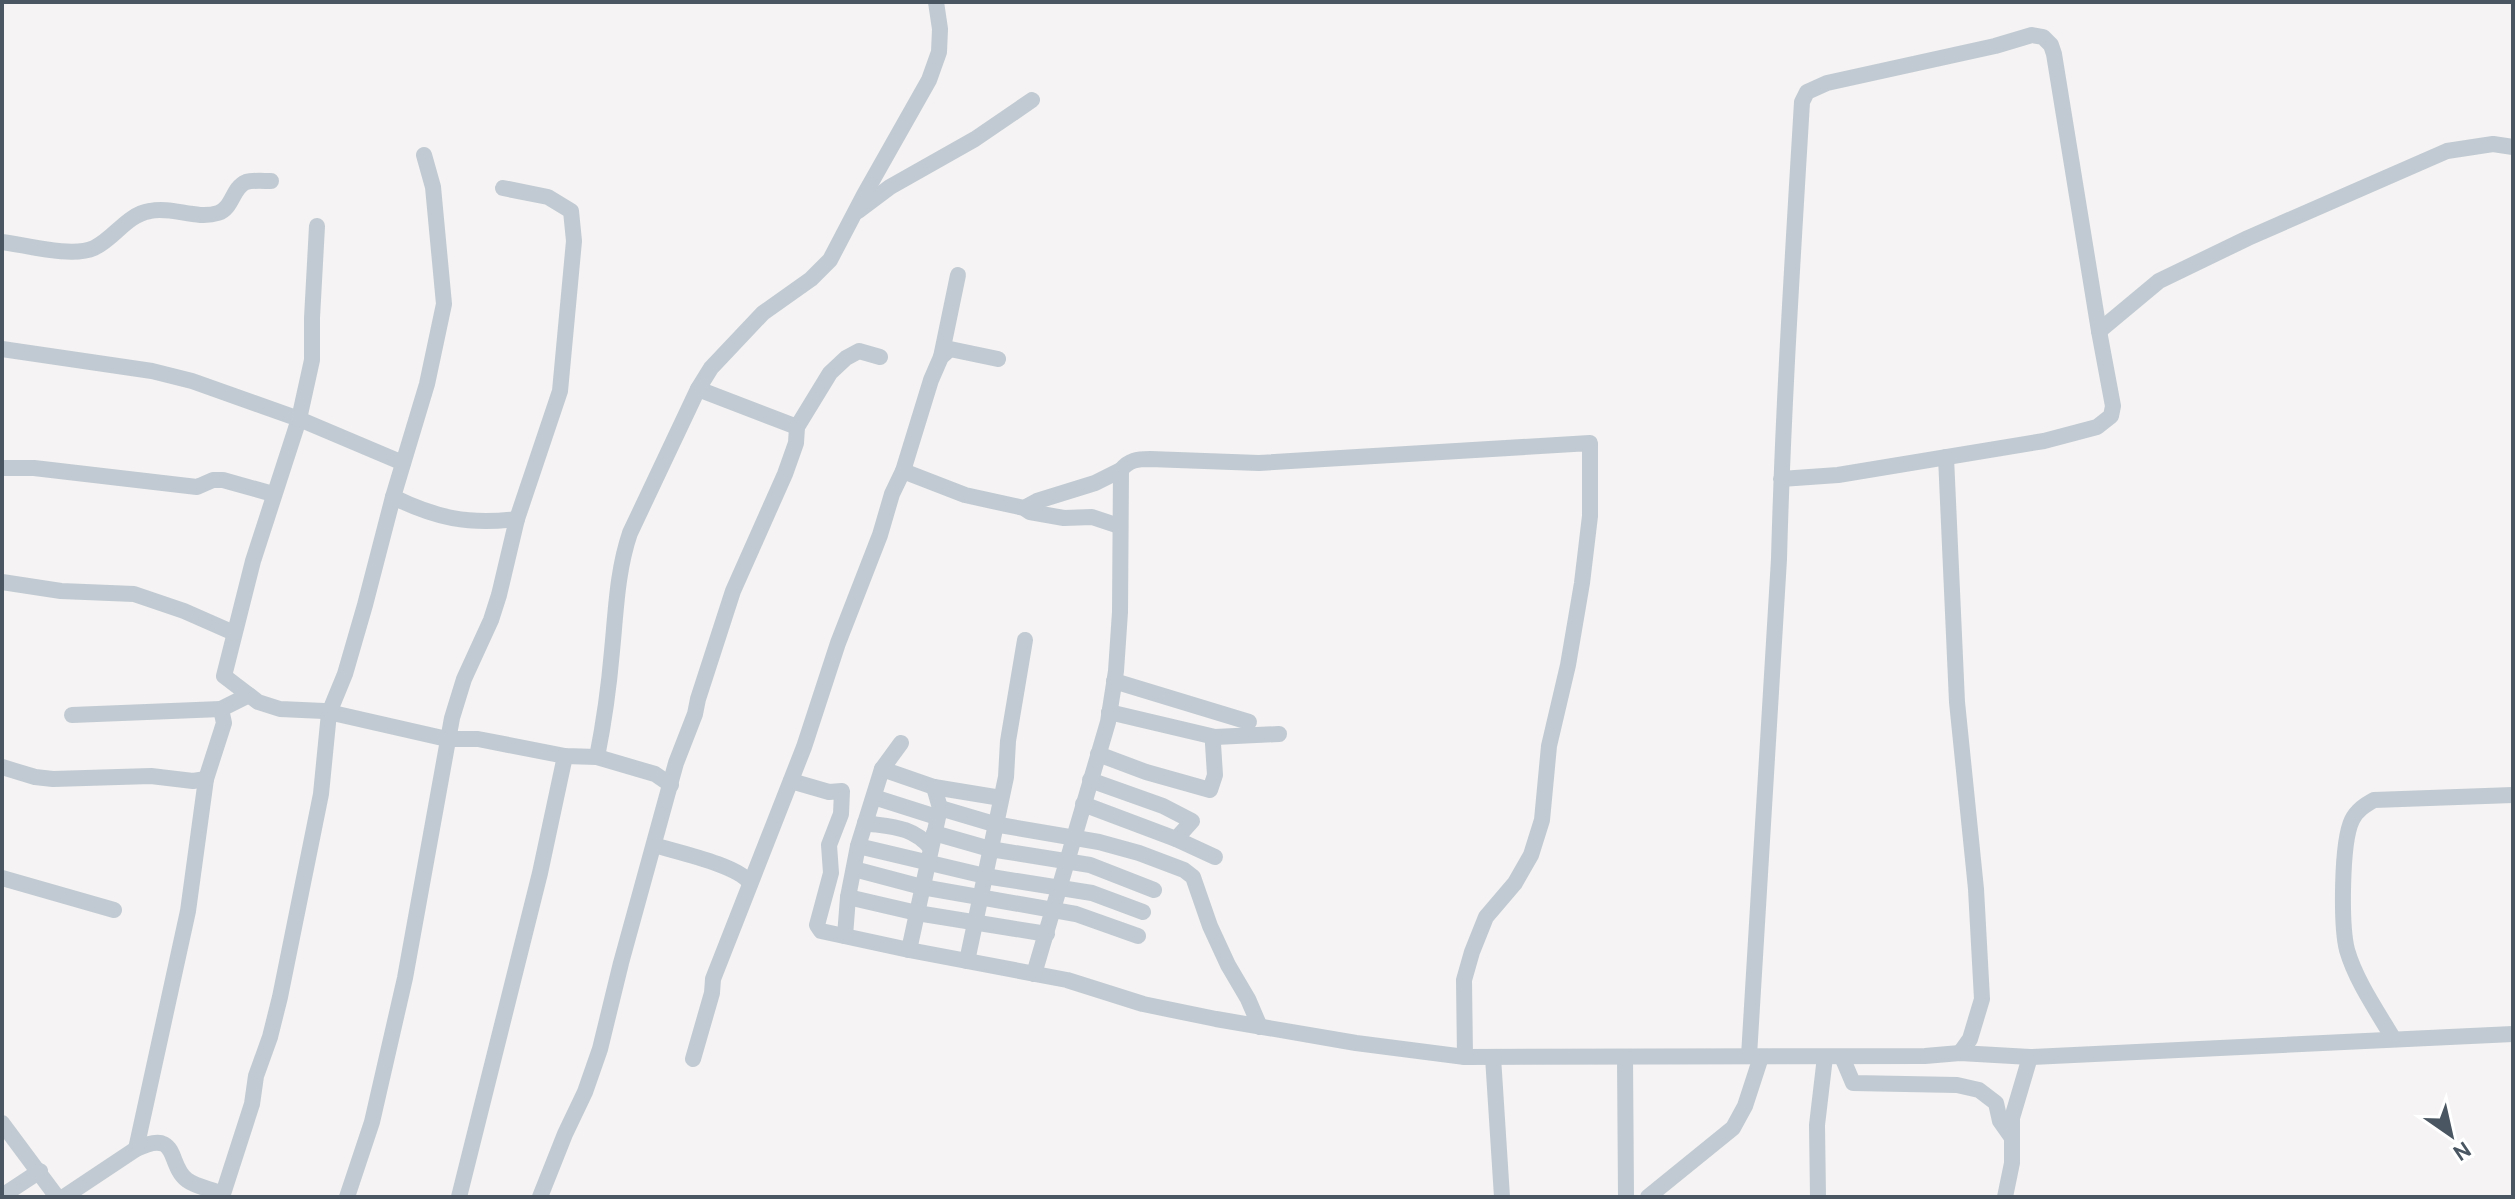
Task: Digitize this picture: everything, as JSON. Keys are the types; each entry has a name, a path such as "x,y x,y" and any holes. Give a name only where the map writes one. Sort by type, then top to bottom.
{"street":[{"path":"597,757 623,554 658,471 711,368 763,313 824,268 929,80 939,52 936,2"},
{"path":"1648,1197 1733,1128 1745,1106 1755,1056 1783,412 1802,102 1807,92 1816,86 2032,35 2043,37 2054,54 2113,406 2111,416 2097,427 2044,441 1838,475 1781,479"},
{"path":"854,215 890,187 975,139 1032,100"},
{"path":"2099,331 2159,281 2248,238 2447,151 2493,144 2513,147"},
{"path":"64,1197 136,1149 160,1143 175,1157 187,1181 223,1196 252,1104 256,1076 280,997 321,794 329,713 345,674 359,626 427,384 444,304 433,187 424,155"},
{"path":"2,242 64,253 80,252 95,248 131,218 148,211 165,209 209,215 222,212 239,187 248,181 271,181"},
{"path":"347,1197 372,1122 405,978 447,739 464,679 491,620 517,519 560,391 574,241 571,211 548,197 503,188"},
{"path":"317,226 312,360 299,419 273,494 224,676 258,702 280,709 329,713 447,739 478,739 565,756 597,757 655,774 671,785"},
{"path":"693,1059 712,993 713,979 791,781 838,643 903,471 941,357 958,275"},
{"path":"2,349 152,371 192,381 299,419 403,463"},
{"path":"941,357 950,349 998,359"},
{"path":"540,1197 600,1049 676,763 695,714 733,591 785,474 796,443 797,427 830,373 846,358 859,351 880,357"},
{"path":"698,389 797,427"},
{"path":"1024,508 1095,483 1135,460 1259,463 1590,443 1590,516 1582,583 1568,665 1549,746 1542,820 1531,855 1515,883 1486,917 1472,952 1464,980 1465,1057"},
{"path":"1946,457 1957,702 1976,889 1982,999 1970,1039 1960,1053"},
{"path":"2,468 34,468 197,487 213,480 223,480 273,494"},
{"path":"1034,974 1109,712 1120,612 1121,470"},
{"path":"903,471 965,495 1030,512 1064,518 1092,517 1119,526"},
{"path":"393,497 426,511 461,520 486,523 517,519"},
{"path":"2,582 61,591 134,594 234,633"},
{"path":"967,961 1006,777 1008,741 1025,640"},
{"path":"1114,681 1249,722"},
{"path":"72,715 221,709 249,695"},
{"path":"136,1149 188,911 206,779 224,723 221,709"},
{"path":"1109,712 1215,737 1279,734"},
{"path":"1098,754 1146,772 1210,790 1215,775 1215,737"},
{"path":"845,936 848,897 858,846 882,769 901,743"},
{"path":"459,1197 540,873 565,756"},
{"path":"2,767 53,779 151,776 193,781 206,779"},
{"path":"882,769 934,787 1001,798"},
{"path":"1090,780 1163,806 1192,821 1176,839"},
{"path":"791,781 829,792 842,791 841,814 829,845 831,873 817,925 828,934 1034,974 1088,986 1143,1004 1356,1043 1465,1057 1834,1057 1960,1053 2030,1057 2513,1034"},
{"path":"934,787 934,833"},
{"path":"909,950 934,833 953,790"},
{"path":"2393,1038 2355,971 2347,948 2345,841 2352,819 2362,807 2374,800 2513,795"},
{"path":"874,797 934,833 985,876 1092,893 1143,912"},
{"path":"1083,804 1215,857"},
{"path":"865,823 917,834 934,833 990,849 1067,860 1115,873 1154,890"},
{"path":"858,846 994,824 1072,839 1082,838 1139,853 1184,870 1193,877 1210,926 1260,1027"},
{"path":"654,845 731,870 750,883"},
{"path":"854,869 922,887 1076,914 1138,936"},
{"path":"2,878 114,910"},
{"path":"848,897 917,913 1047,934"},
{"path":"1493,1057 1502,1197"},
{"path":"1834,1057 1853,1083 1957,1085 1979,1090 1996,1103 2000,1121 2012,1138"},
{"path":"1818,1197 1817,1125 1834,1057"},
{"path":"2005,1197 2012,1163 2012,1118 2030,1057"},
{"path":"1625,1058 1626,1197"},
{"path":"2,1123 57,1197"},
{"path":"2,1196 40,1171"}]}
